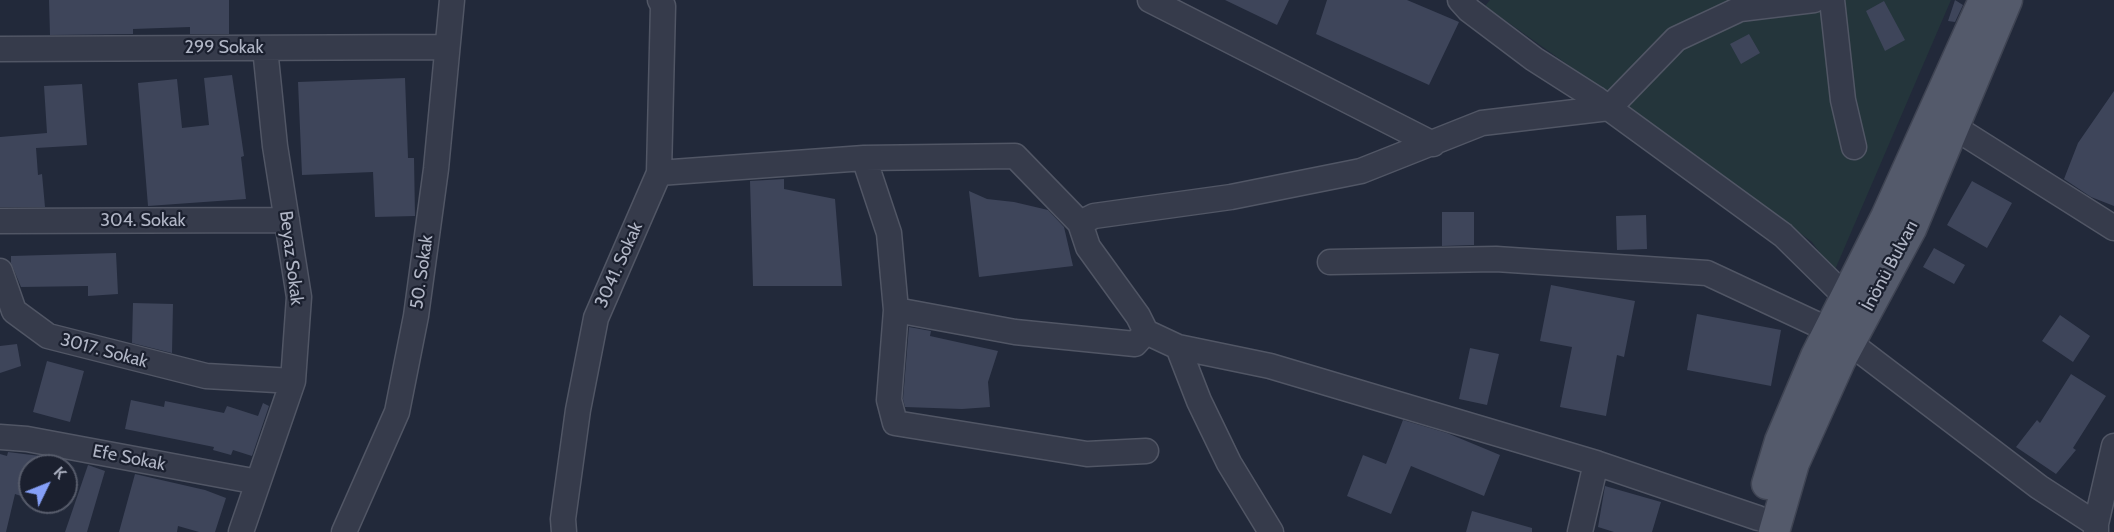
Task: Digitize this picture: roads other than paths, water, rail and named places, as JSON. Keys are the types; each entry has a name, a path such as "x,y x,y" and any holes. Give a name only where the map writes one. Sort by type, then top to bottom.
{"main road":[{"name":"İnönü Bulvarı","path":"1762,527 1780,441 1839,337 1911,229 1954,127 1985,2"},
{"name":"İnönü Bulvarı","path":"1839,337 1846,297 1886,217 1985,2"}],"street":[{"name":"50. Sokak","path":"344,532 397,412 416,316 436,169 452,0"},
{"name":"3041. Sokak","path":"564,532 563,519 578,410 596,318 659,173 663,6 660,0"},
{"path":"1150,0 1434,144"},
{"path":"1080,223 1094,216 1231,197 1361,171 1434,144 1482,123 1609,108 1676,39 1730,5 1814,0"},
{"path":"1832,0 1843,100 1854,147"},
{"path":"1469,3 1534,59 1609,108 1783,235 1846,297"},
{"name":"299 Sokak","path":"0,49 447,47"},
{"name":"Beyaz Sokak","path":"241,532 293,381 299,297 275,146 265,48"},
{"path":"1954,127 2114,228"},
{"path":"659,173 864,158 1016,156 1080,223 1088,247 1138,316 1146,332 1178,347 1270,366 1596,463 1762,527"},
{"path":"864,158 889,233 896,310 889,400 895,423 1087,454 1146,451"},
{"name":"304. Sokak","path":"0,221 287,220"},
{"path":"1330,262 1496,259 1707,273 1839,337 2096,528 2114,446"},
{"name":"3017. Sokak","path":"0,271 7,313 48,336 206,376 293,381"},
{"path":"896,310 1015,332 1135,344 1146,332"},
{"path":"1178,347 1199,402 1229,463 1271,532"},
{"name":"Efe Sokak","path":"0,437 27,439 258,482"},
{"path":"1580,532 1596,463"}]}
